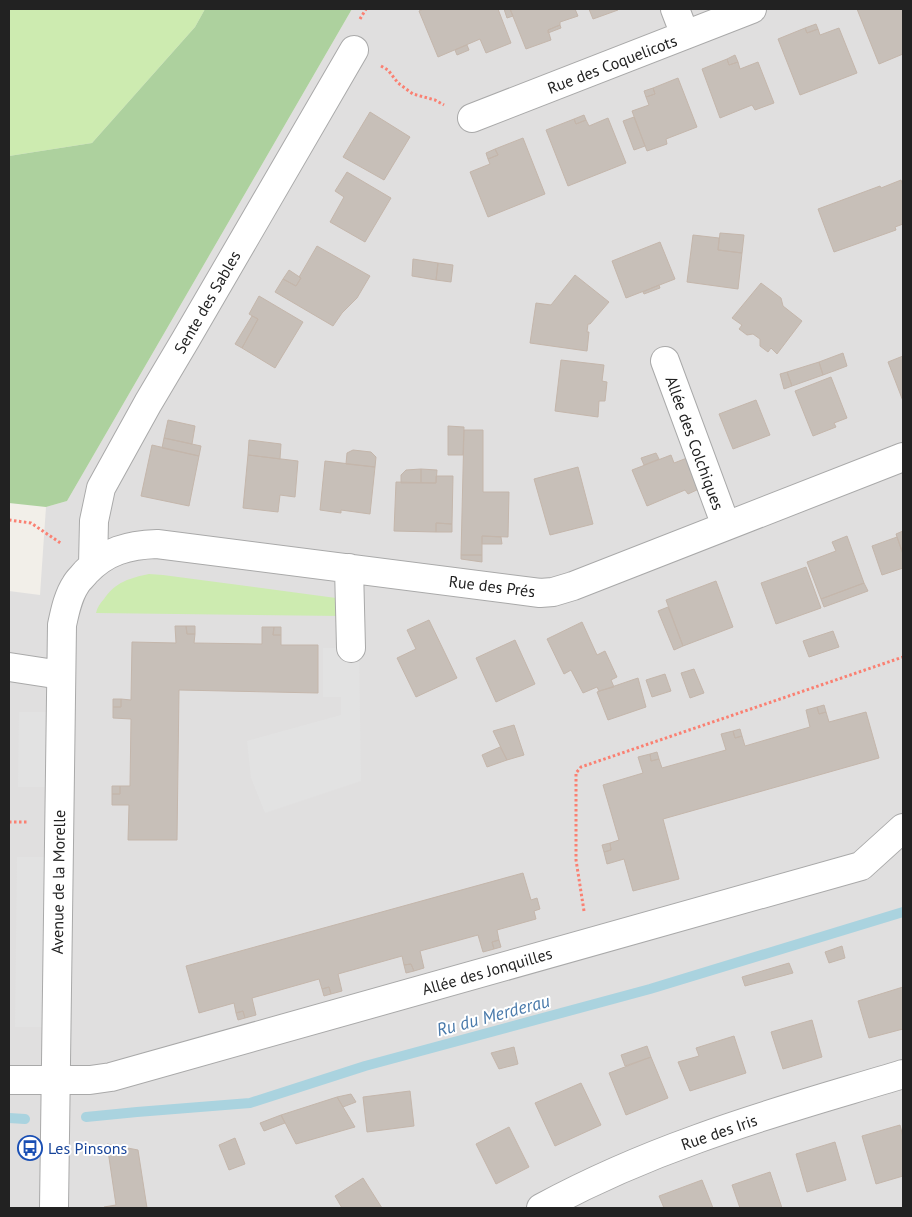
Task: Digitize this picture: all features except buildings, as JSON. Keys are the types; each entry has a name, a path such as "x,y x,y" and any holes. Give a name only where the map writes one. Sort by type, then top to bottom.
{"street":[{"path":"675,9 686,35"},
{"name":"Rue des Coquelicots","path":"472,118 752,9"},
{"name":"Sente des Sables","path":"93,565 94,521 101,488 148,403 354,50"},
{"name":"Allée des Colchiques","path":"665,361 726,526"},
{"name":"Rue des Prés","path":"93,565 120,549 157,544 540,593 554,592 574,586 903,457"},
{"name":"Avenue de la Morelle","path":"54,1208 62,625 66,608 76,584 93,565"},
{"path":"349,568 351,648"},
{"path":"9,667 61,675"},
{"name":"Allée des Jonquilles","path":"9,1080 90,1080 111,1077 861,866 903,828"},
{"name":"Rue des Iris","path":"541,1208 633,1164 697,1138 903,1074"}],"path":[{"path":"354,50 388,70 398,83 413,94 435,100 472,118"},
{"path":"9,520 31,523 93,565"},
{"path":"589,942 576,860 576,773 581,767 903,657"}],"shaded area":[{"path":"352,9 903,9 903,1208 9,1208 9,591 40,595 46,507 67,501"},
{"path":"323,648 359,648 361,781 265,813 251,778 247,741 341,715 341,697 323,697"},
{"path":"19,712 60,712 59,787 18,787"},
{"path":"17,857 58,857 57,1027 15,1027"}],"green space":[{"path":"9,9 205,9 195,27 92,143 9,156"},
{"path":"205,9 352,9 67,501 46,507 9,503 9,156 92,143 195,27"},
{"path":"149,574 336,598 340,600 343,616 96,613 101,602 113,588 129,579"}],"waterway":[{"name":"Ru du Merderau","path":"86,1117 250,1103 365,1066 650,989 903,912"},
{"name":"Ru du Merderau","path":"9,1118 25,1119"}],"place":[{"name":"Les Pinsons","path":"30,1148"}]}
